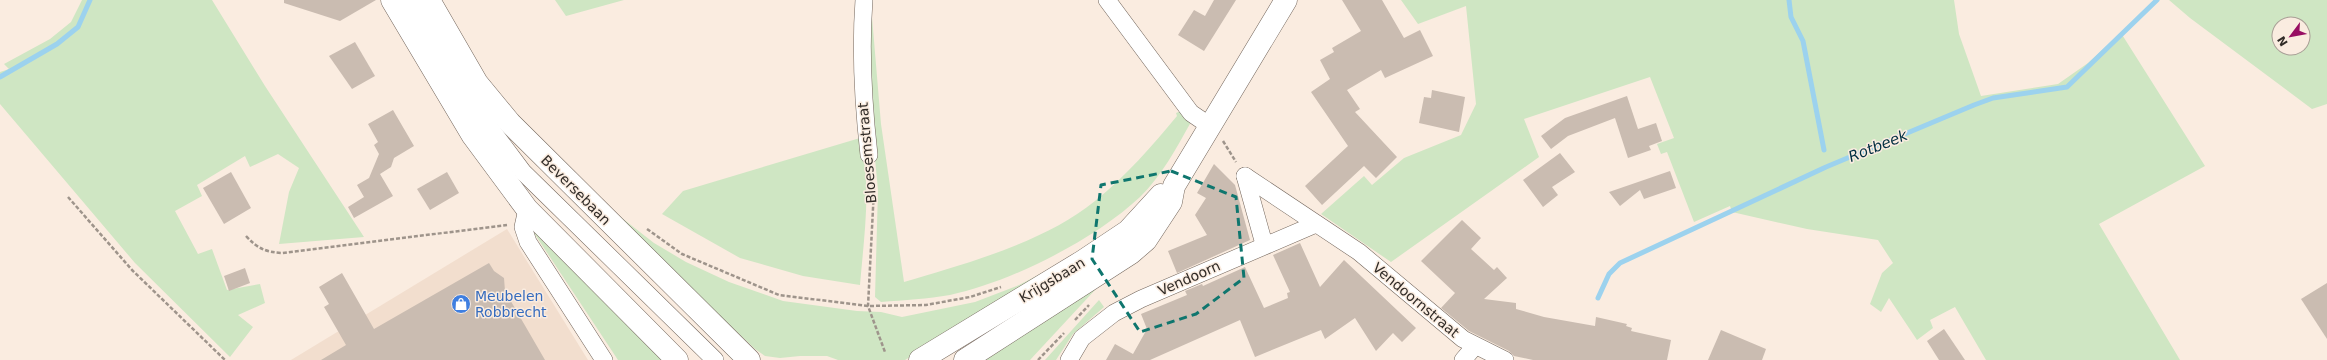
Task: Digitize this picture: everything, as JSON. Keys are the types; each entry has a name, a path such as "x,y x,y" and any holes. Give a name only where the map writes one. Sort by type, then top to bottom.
{"main road":[{"path":"392,0 473,136 525,218 677,360"},
{"name":"Beversebaan","path":"429,0 477,83 510,124 749,360"},
{"name":"Krijgsbaan","path":"965,360 1131,253 1146,240 1171,202 1174,186 1286,0"},
{"name":"Krijgsbaan","path":"920,360 1083,261 1128,231 1142,218 1159,196 1174,186"}],"street":[{"path":"410,0 475,108 522,172 716,360"},
{"name":"Bloesemstraat","path":"864,0 861,33 862,91 869,154"},
{"path":"1107,0 1191,113 1210,126"},
{"path":"1245,176 1316,224"},
{"path":"1245,176 1264,244"},
{"path":"525,218 528,242 604,360"},
{"name":"Vendoorn","path":"1069,360 1082,338 1114,313 1141,299 1264,244 1316,224"},
{"name":"Vendoornstraat","path":"1316,224 1359,252 1462,339 1505,360"},
{"path":"1463,360 1475,346"}],"path":[{"path":"1210,126 1219,134 1245,176"},
{"name":"Bloesemstraat","path":"868,306 874,189 869,154"},
{"path":"68,198 132,270 225,360"},
{"path":"246,236 255,246 267,252 282,253 501,224 525,218"},
{"path":"644,227 682,254 779,295 868,306 926,305 970,297 1004,285"},
{"path":"868,306 885,352"}],"highlighted area":[{"path":"1171,171 1236,197 1244,278 1196,314 1140,332 1092,259 1101,185"}],"shaded area":[{"path":"507,229 588,360 291,360"}],"green space":[{"path":"82,0 212,0 265,86 364,237 279,244 289,192 299,168 278,154 250,167 245,156 197,185 202,196 175,211 198,254 212,249 227,290 260,284 265,303 238,315 253,327 230,357 135,263 0,104 0,72 9,69 4,64 50,39 71,22"},
{"path":"555,0 624,0 566,16"},
{"path":"1401,0 1954,0 1959,34 1981,96 2058,84 2088,63 2121,33 2205,166 2099,224 2180,360 1986,360 1955,307 1930,320 1933,328 1917,340 1889,298 1881,312 1870,304 1882,273 1893,263 1878,240 1807,229 1732,212 1730,206 1694,222 1667,152 1661,154 1657,144 1674,138 1650,77 1524,119 1539,157 1391,262 1321,214 1364,176 1372,185 1404,158 1461,135 1476,104 1466,6 1418,24"},
{"path":"2169,0 2327,0 2327,104 2312,109 2190,18"},
{"path":"872,17 881,124 904,282 953,268 1004,250 1029,240 1075,216 1095,201 1138,160 1177,116 1176,113 1181,111 1191,122 1168,161 1148,189 1121,213 1076,243 1025,270 974,289 950,295 881,302 875,297 878,190 867,75 868,21"},
{"path":"860,138 866,174 866,211 860,285 803,276 740,258 662,214 683,191"},
{"path":"618,215 654,243 686,262 729,282 783,301 857,311 881,312 902,317 975,302 1019,285 1050,269 1051,271 905,360 838,360 827,356 780,358 765,356 755,349 616,218"},
{"path":"537,229 670,360 618,360 534,233"},
{"path":"1093,286 1095,290 1030,360 980,360"},
{"path":"1099,300 1104,307 1073,334 1056,360 1045,360"}],"building":[{"path":"284,0 376,0 340,21 284,3"},
{"path":"1214,0 1236,0 1204,51 1178,35 1194,10 1205,16"},
{"path":"1342,0 1382,0 1404,38 1420,30 1433,56 1385,78 1381,70 1347,90 1360,109 1355,112 1397,157 1376,178 1364,166 1322,205 1305,186 1348,146 1311,92 1330,79 1320,60 1334,52 1332,48 1361,31"},
{"path":"355,42 375,76 352,89 329,56"},
{"path":"1432,90 1465,97 1459,132 1419,123 1424,97 1431,98"},
{"path":"1627,96 1638,129 1656,123 1662,141 1649,146 1651,150 1628,158 1615,118 1568,136 1551,149 1541,136 1565,118"},
{"path":"393,110 414,146 394,158 391,167 380,174 393,196 354,218 348,207 364,197 357,185 369,178 379,154 374,145 378,142 368,124"},
{"path":"1560,153 1575,172 1552,187 1558,195 1543,207 1523,180"},
{"path":"1214,164 1235,185 1250,240 1177,273 1168,251 1207,235 1195,215 1206,198 1197,193"},
{"path":"1670,171 1676,188 1644,199 1640,190 1620,206 1609,192"},
{"path":"231,172 251,208 224,224 203,188"},
{"path":"447,172 459,193 430,210 417,189"},
{"path":"1462,220 1481,238 1471,249 1494,270 1497,267 1507,278 1484,299 1516,303 1516,309 1544,317 1595,326 1596,317 1627,324 1626,326 1632,328 1631,331 1671,340 1667,360 1533,360 1514,356 1509,351 1469,331 1441,308 1455,293 1421,261"},
{"path":"1300,243 1320,287 1344,260 1416,328 1402,342 1393,333 1376,351 1355,318 1325,339 1321,330 1255,357 1240,320 1150,360 1106,360 1115,344 1133,354 1147,329 1141,314 1187,295 1185,291 1202,284 1203,286 1245,267 1264,308 1288,298 1287,293 1290,292 1273,255"},
{"name":"Meubelen Robbrecht","path":"489,263 494,271 504,278 505,291 545,360 321,360 346,345 324,307 329,304 319,287 342,273 374,329"},
{"path":"245,268 250,283 229,291 224,276"},
{"path":"2327,283 2327,339 2301,299"},
{"path":"1944,329 1965,360 1939,360 1927,341"},
{"path":"1721,330 1766,349 1762,360 1708,360"}],"waterway":[{"path":"0,77 57,44 78,27 90,0"},
{"path":"1789,0 1791,17 1803,41 1824,150"},
{"name":"Rotbeek","path":"1598,298 1609,274 1620,263 1826,167 1993,98 2067,87 2157,0"}],"place":[{"name":"Meubelen Robbrecht","path":"461,304"}]}
